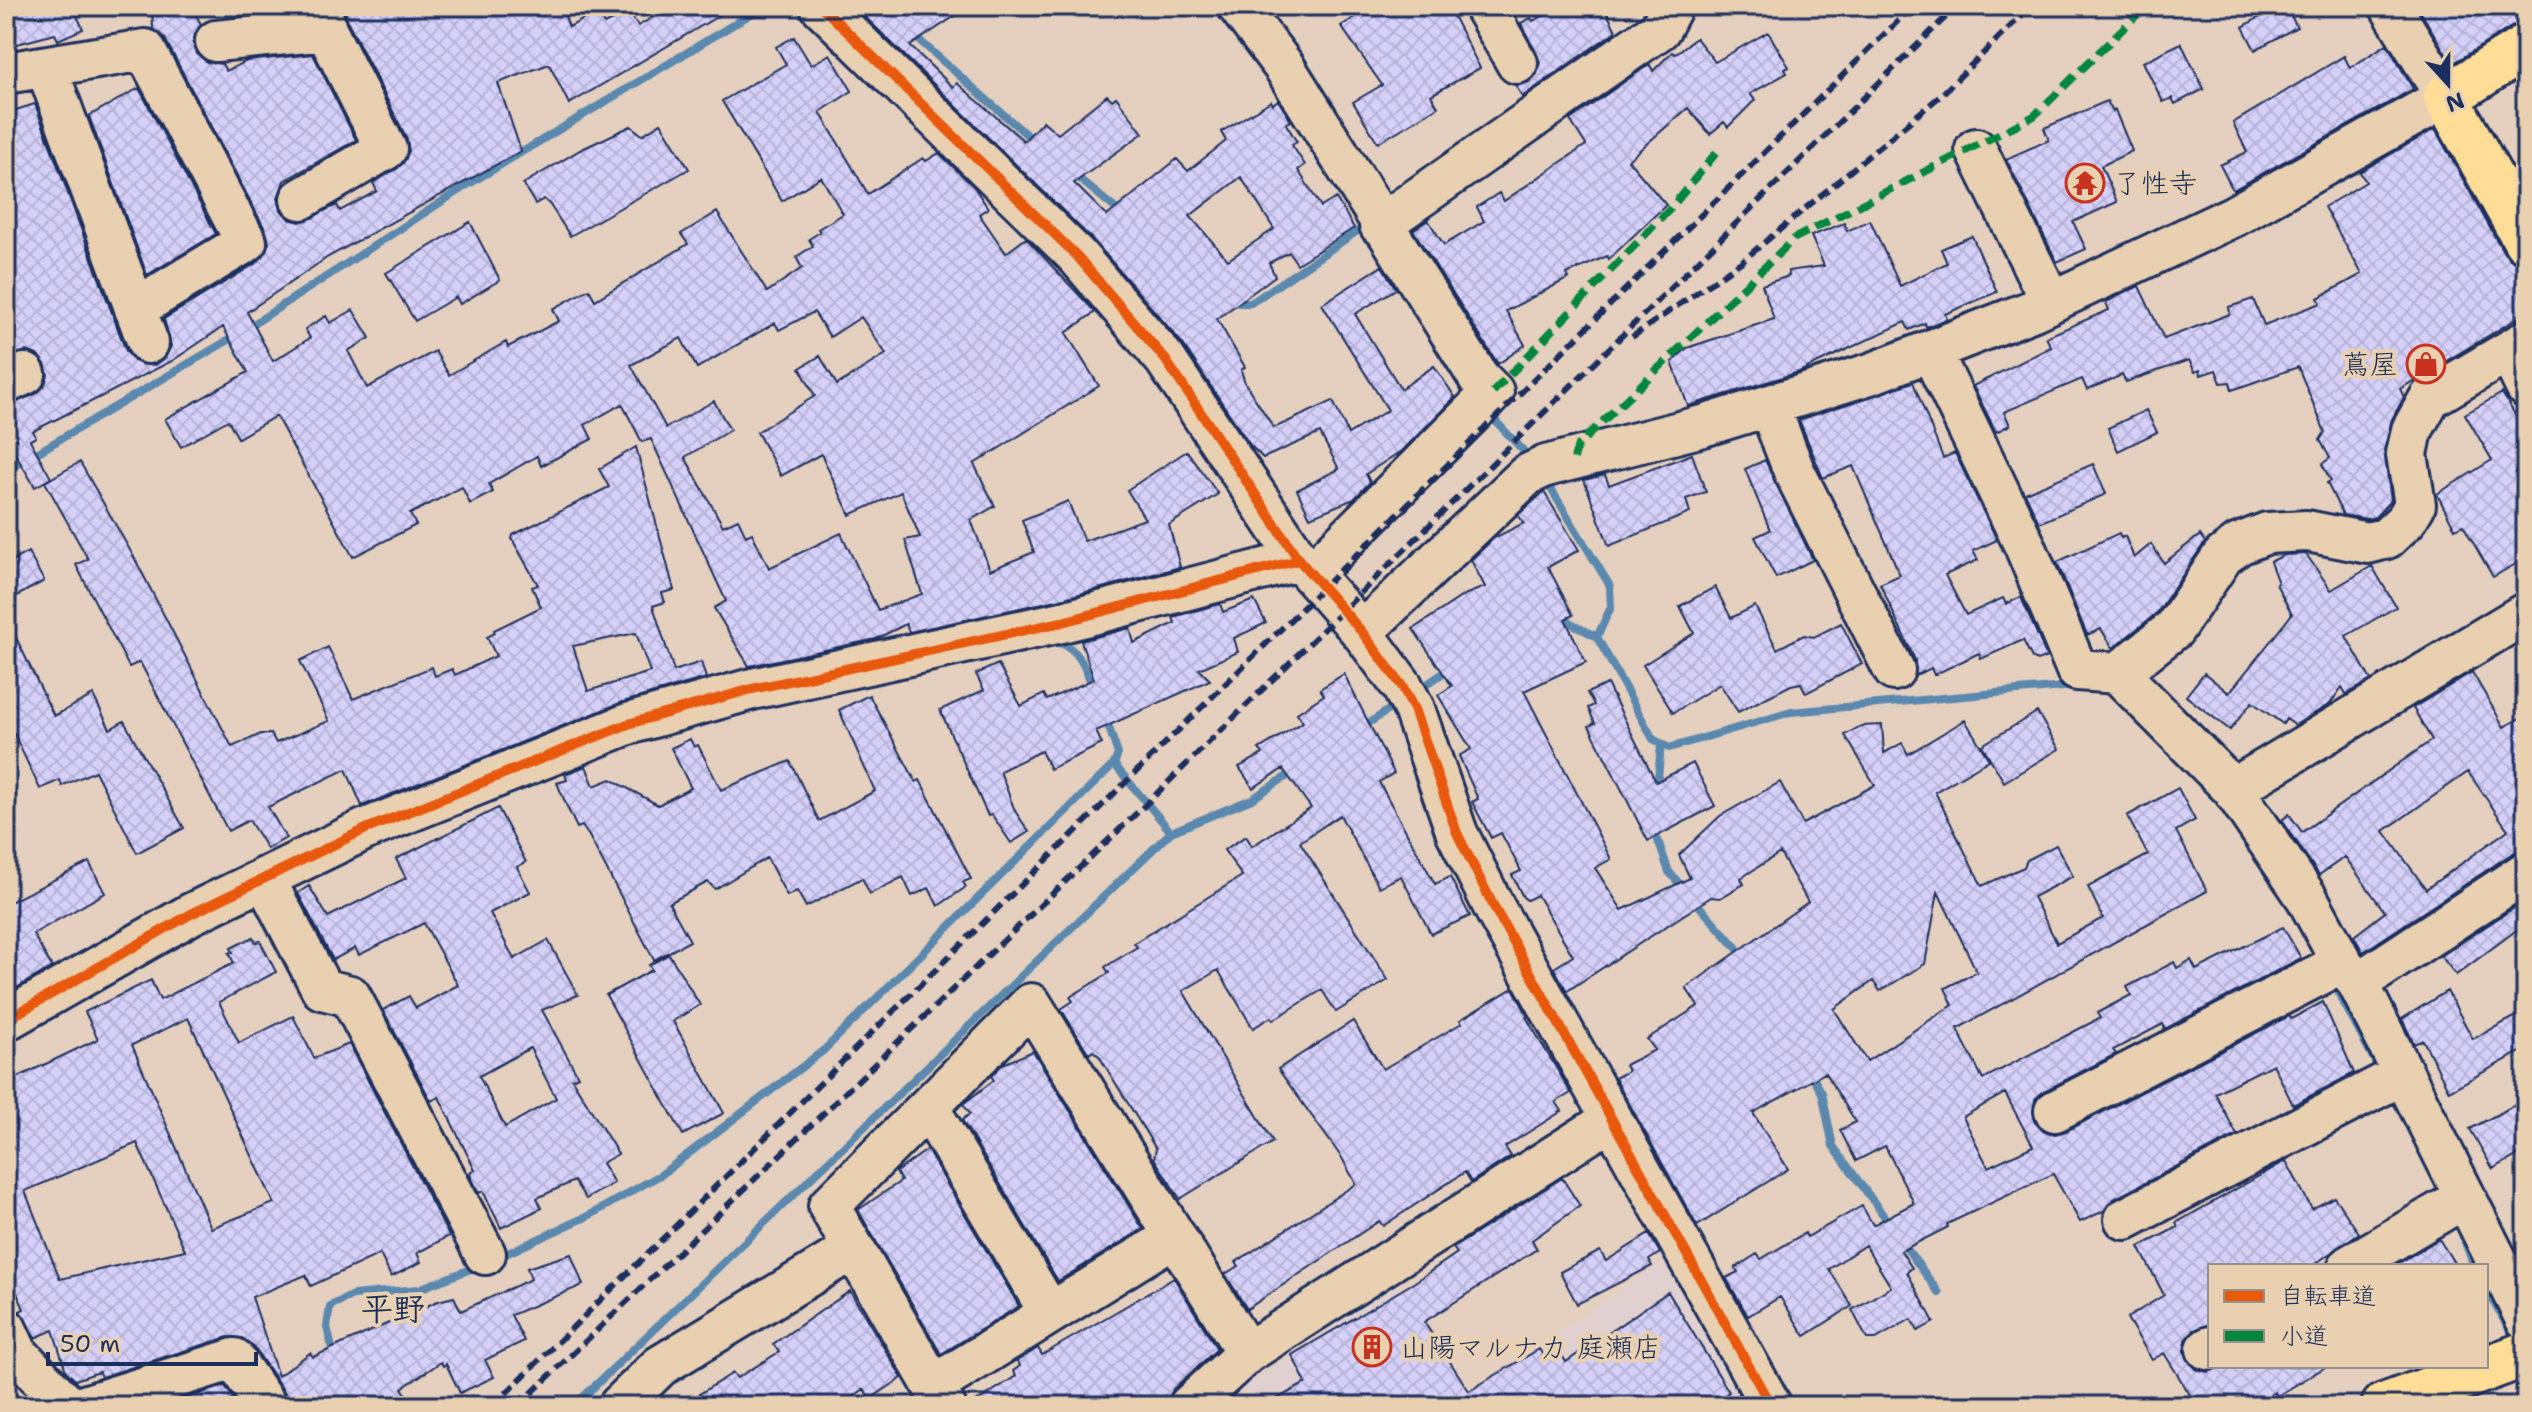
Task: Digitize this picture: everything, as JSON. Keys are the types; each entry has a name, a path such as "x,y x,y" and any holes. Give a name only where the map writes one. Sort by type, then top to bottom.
{"main road":[{"path":"2526,47 2446,97 2526,241"},
{"path":"2384,1406 2518,1358"}],"street":[{"path":"821,6 1077,256 1133,319 1165,359 1305,567 1362,632 1408,697 1457,833 1771,1406"},
{"path":"6,1020 191,914 268,887 366,829 628,724 752,689 1305,567 1493,392 1479,378 1380,225 1285,68 1238,6"},
{"path":"1484,6 1517,63"},
{"path":"1380,225 1660,29 1672,6"},
{"path":"1362,632 1538,470 1769,406 1931,351 2051,302 2234,216 2446,97 2390,6"},
{"path":"216,41 323,18 386,149 301,199"},
{"path":"6,73 47,69 145,50 246,242 141,326 47,69"},
{"path":"1976,149 2051,302"},
{"path":"1931,351 2025,546 2077,670 2126,681 2233,789 2307,898 2338,975 2389,1081 2464,1198 2526,1319"},
{"path":"2126,681 2174,629 2223,556 2239,544 2267,533 2307,531 2368,543 2387,538 2406,520 2415,505 2407,454 2412,430 2430,398 2519,362"},
{"path":"1769,406 1794,471 1894,670"},
{"path":"2233,789 2526,613"},
{"path":"2055,1111 2338,975 2526,872"},
{"path":"268,887 322,989 350,996 485,1254"},
{"path":"1175,1236 1050,1313 932,1397 829,1206 1031,1004 1175,1236 1247,1353"},
{"path":"2125,1219 2389,1081"},
{"path":"928,1107 1050,1313"},
{"path":"1189,1406 1247,1353 1612,1119"},
{"path":"2352,1264 2464,1198"},
{"path":"619,1406 660,1366 853,1249"},
{"path":"6,1329 17,1353 68,1406"},
{"path":"84,1406 234,1359 266,1406"}],"shaded area":[{"path":"1675,1254 1760,1406 1254,1406 1242,1387 1397,1282 1470,1391"}],"building":[{"path":"6,6 73,6 83,29 58,40 55,34 6,47"},
{"path":"152,6 191,6 201,24 193,42 197,54 207,62 222,64 226,71 247,61 313,54 356,140 284,181 278,198 281,210 289,219 300,222 337,205 340,211 377,191 373,183 398,168 409,151 407,139 348,22 344,6 561,6 569,27 597,12 604,24 629,12 638,26 672,6 735,6 569,104 549,64 498,83 521,151 328,257 247,312 273,361 310,338 305,329 326,316 330,323 353,310 370,338 348,351 367,388 435,351 449,375 506,342 508,347 559,321 553,309 589,289 595,300 688,244 681,234 717,212 767,292 802,268 796,257 813,246 809,239 820,232 818,229 843,214 821,177 782,201 722,101 786,64 776,47 794,37 811,65 830,54 852,91 820,112 868,194 923,158 926,161 939,153 974,187 988,208 979,214 1006,253 1026,238 1095,312 1066,333 1099,386 974,464 995,506 971,520 990,570 1034,552 1022,520 1068,501 1084,541 1145,519 1127,490 1187,451 1218,494 1169,525 1180,567 1057,600 909,632 906,624 876,639 749,666 714,608 726,601 651,439 642,442 622,404 585,425 592,439 541,466 537,456 489,484 493,492 470,504 462,487 410,514 416,525 353,557 276,416 238,438 228,420 181,447 165,419 248,372 223,327 172,361 33,431 36,437 30,440 51,478 35,487 13,450 6,454 6,406 36,394 44,386 48,375 45,364 37,355 26,351 6,358 6,113 35,104 126,351 134,361 155,365 165,358 171,346 164,319 258,262 269,243 266,231 165,39 153,29","holes":["814,312 830,337 861,317 886,354 837,385 820,356 800,368 815,396 757,432 781,476 821,454 850,515 901,492 920,537 905,540 922,594 878,610 841,533 769,568 752,533 746,536 738,519 723,526 685,457 730,430 714,401 666,428 631,365 681,338 697,368 775,323 779,330"]},
{"path":"854,6 970,6 910,46 953,87 957,83 1024,141 1043,121 1058,134 1107,95 1112,100 1116,97 1143,133 1074,183 1107,216 1177,159 1188,171 1226,141 1221,132 1271,101 1273,104 1278,100 1291,121 1286,124 1297,142 1292,145 1305,165 1298,170 1321,207 1336,198 1354,228 1297,264 1289,252 1269,263 1275,276 1217,319 1245,367 1241,370 1245,383 1274,428 1333,401 1348,434 1388,410 1322,304 1382,266 1396,289 1355,314 1401,389 1434,366 1455,397 1404,449 1366,474 1370,482 1354,499 1310,517 1297,490 1339,469 1320,433 1263,458 1250,445 1183,344 1094,241","holes":["1241,177 1274,229 1228,260 1190,216"]},
{"path":"1373,6 1448,6 1480,68 1431,95 1438,107 1378,143 1353,102 1382,85 1341,26"},
{"path":"1562,6 1594,6 1598,15 1606,11 1616,31 1522,97 1516,86 1529,82 1537,74 1540,62 1521,23 1531,18 1533,21"},
{"path":"2279,6 2286,6 2297,27 2255,50 2243,27"},
{"path":"2417,6 2526,6 2526,22 2513,26 2452,64"},
{"path":"1768,32 1789,67 1785,69 1787,73 1750,94 1755,100 1728,127 1724,122 1710,134 1688,108 1628,160 1666,205 1609,259 1607,256 1567,274 1569,278 1506,311 1525,345 1498,364 1413,230 1428,220 1444,245 1484,221 1477,207 1499,193 1504,201 1586,145 1570,120 1644,68 1650,65 1653,71 1672,52 1675,54 1696,38 1715,62"},
{"path":"2181,43 2204,89 2175,104 2172,98 2163,102 2143,62"},
{"path":"2387,44 2413,89 2233,190 2220,165 2247,152 2233,123 2344,56 2350,68"},
{"path":"139,88 216,234 147,275 89,116"},
{"path":"2107,101 2113,112 2115,110 2132,151 2101,166 2117,202 2073,222 2086,249 2057,262 2006,159 2049,140 2044,128"},
{"path":"661,123 689,169 570,236 550,205 544,199 535,204 523,184 580,150 631,126 642,135"},
{"path":"2435,129 2504,253 2515,263 2526,283 2526,313 2400,389 2404,397 2392,419 2384,450 2391,500 2375,517 2367,519 2343,515 2327,483 2331,481 2322,464 2330,458 2320,440 2325,432 2298,367 2232,390 2230,382 2221,383 2216,370 2201,375 2200,370 2195,372 2189,360 2126,382 2122,375 2087,390 2082,379 2004,412 2010,425 1996,432 1973,386 2051,347 2046,337 2109,310 2106,302 2139,286 2164,339 2230,314 2229,307 2253,299 2264,325 2321,303 2318,298 2362,274 2324,207 2366,182 2360,172"},
{"path":"1870,220 1900,286 1947,263 1941,249 1972,236 1997,292 1945,314 1947,319 1926,327 1925,323 1909,330 1905,322 1799,372 1688,406 1672,362 1687,348 1774,319 1762,285 1789,276 1788,271 1824,266 1811,236 1844,223 1847,231"},
{"path":"470,222 500,280 460,304 456,297 415,321 386,273"},
{"path":"1913,382 1943,458 1955,453 1997,540 1973,551 1978,560 1945,575 1966,615 2003,598 2006,604 2021,597 2047,657 2037,661 2032,658 2023,640 1981,659 1979,653 1934,675 1931,668 1915,676 1915,660 1880,584 1900,575 1853,466 1823,478 1799,420"},
{"path":"2502,393 2526,433 2526,558 2493,577 2463,525 2455,529 2437,494 2492,460 2465,414"},
{"path":"2146,410 2157,432 2118,451 2108,428"},
{"path":"636,447 674,590 662,593 665,602 653,606 674,671 701,662 706,678 620,703 362,806 346,769 268,807 286,838 267,849 249,820 228,831 140,662 129,667 76,565 88,559 45,482 80,462 135,559 232,747 261,734 271,734 276,743 329,721 300,661 328,647 353,699 432,667 435,676 452,669 455,675 496,656 487,637 495,633 494,630 541,607 532,587 538,585 512,539 513,535 609,487 599,469","holes":["636,633 650,672 588,691 573,646"]},
{"path":"1692,454 1706,492 1686,499 1690,513 1609,546 1584,480 1605,475 1609,485"},
{"path":"1765,460 1813,560 1776,578 1755,537 1770,530 1745,469"},
{"path":"2093,464 2106,494 2039,523 2025,493"},
{"path":"1544,492 1579,550 1548,567 1573,615 1565,619 1586,662 1524,691 1611,859 1595,868 1622,910 1690,878 1679,855 1720,816 1780,782 1803,824 1875,785 1845,735 1861,726 1882,725 1884,753 1902,743 1908,754 1965,720 1989,760 1935,792 1982,886 2024,867 2027,860 2056,845 2073,876 2033,897 2057,943 2103,918 2088,887 2148,855 2127,816 2178,788 2195,820 2176,831 2207,891 1957,1029 1983,1079 2100,1018 2097,1013 2131,995 2127,987 2174,962 2177,968 2191,960 2196,970 2283,927 2301,958 2165,1029 2163,1024 2113,1050 2116,1054 2044,1091 2035,1099 2034,1121 2043,1131 2055,1134 2066,1131 2289,1016 2291,1019 2323,1002 2354,1073 2293,1105 2273,1064 2215,1093 2237,1135 2114,1199 2104,1211 2080,1222 2053,1174 1947,1224 1948,1227 1901,1251 1912,1268 1907,1272 1934,1322 1918,1331 1911,1319 1876,1339 1867,1339 1852,1310 1891,1287 1865,1245 1829,1269 1852,1306 1805,1336 1780,1297 1748,1316 1726,1278 1738,1272 1735,1268 1757,1254 1761,1259 1805,1233 1807,1237 1862,1206 1873,1225 1914,1203 1885,1146 1856,1161 1840,1130 1856,1122 1825,1073 1753,1113 1788,1169 1697,1226 1615,1078 1628,1071 1625,1065 1655,1050 1647,1039 1698,1006 1686,988 1808,902 1780,853 1741,878 1744,884 1720,898 1711,897 1567,991 1554,968 1573,956 1537,895 1527,900 1523,897 1512,875 1521,871 1501,833 1491,838 1472,802 1478,799 1459,756 1471,749 1438,695 1452,686 1413,629 1464,595 1485,587 1471,560 1494,538 1524,523 1518,515","holes":["1938,892 1977,972 1945,988 1953,1005 1867,1061 1834,1009 1873,981 1880,991 1925,964","2005,1093 2033,1146 1988,1167 1963,1117"]},
{"path":"2119,533 2121,538 2125,536 2134,558 2151,544 2164,563 2200,535 2205,542 2157,613 2113,648 2101,629 2087,635 2057,562"},
{"path":"28,552 44,581 6,602 6,564"},
{"path":"2306,554 2331,590 2372,566 2396,607 2346,636 2371,680 2346,694 2342,687 2330,704 2295,725 2286,719 2283,724 2252,702 2230,730 2186,696 2204,673 2229,693 2292,614 2276,584 2270,562 2284,555"},
{"path":"1715,587 1731,618 1755,606 1777,649 1804,635 1814,637 1841,623 1862,664 1806,693 1801,683 1791,685 1738,712 1720,684 1673,713 1643,665 1694,633 1680,606"},
{"path":"1254,600 1266,623 1234,638 1238,652 1199,669 1210,680 1096,731 1102,744 1050,769 1041,751 1000,771 1015,811 1029,832 1011,843 992,815 988,816 940,710 984,690 976,674 998,664 1021,706 1044,694 1047,700 1094,679 1081,641 1130,628 1134,643 1175,623 1173,617 1220,604 1223,612"},
{"path":"6,617 54,716 93,695 110,729 124,721 184,828 137,853 95,771 62,786 60,780 40,789 6,717"},
{"path":"2472,672 2504,727 2526,715 2526,849 2513,853 2363,952 2354,936 2385,912 2345,857 2319,875 2282,820 2289,814 2302,832 2432,740 2413,708","holes":["2468,772 2508,830 2426,889 2384,831"]},
{"path":"1344,674 1394,773 1379,782 1435,884 1450,877 1470,916 1431,934 1401,876 1379,887 1340,815 1300,842 1388,980 1336,1012 1322,990 1273,1020 1271,1017 1253,1028 1218,970 1183,991 1273,1142 1180,1199 1154,1158 1156,1149 1099,1056 1093,1051 1089,1054 1061,1009 1073,1001 1070,997 1109,973 1105,967 1137,947 1134,943 1242,876 1224,850 1246,836 1252,846 1311,808 1283,769 1253,788 1239,767 1263,754 1259,749 1303,722 1297,713 1324,695 1320,689"},
{"path":"1607,684 1656,782 1693,763 1715,806 1648,841 1589,726 1595,723 1588,708 1594,705 1587,693"},
{"path":"869,695 916,782 920,780 971,879 963,882 966,887 938,906 929,888 912,896 903,877 870,894 862,878 806,907 797,891 787,896 767,858 715,889 708,882 669,903 690,941 654,960 589,836 582,826 577,828 557,783 567,780 565,774 586,766 594,786 611,779 658,805 691,788 671,748 690,739 694,747 698,745 721,790 790,761 819,821 875,791 839,710"},
{"path":"2037,712 2059,749 2004,782 1982,745"},
{"path":"498,808 526,862 517,867 530,892 490,913 514,959 548,940 578,995 542,1010 578,1076 572,1079 618,1154 602,1163 614,1183 586,1199 574,1181 537,1198 542,1208 501,1228 483,1191 479,1193 469,1173 475,1170 439,1097 431,1101 383,1010 409,996 416,1008 458,985 424,923 359,955 355,948 333,960 298,893 309,886 328,917 406,878 396,859","holes":["530,1048 556,1098 505,1127 479,1076"]},
{"path":"89,862 105,893 33,934 52,967 6,994 6,904"},
{"path":"2526,900 2526,923 2456,975 2441,956"},
{"path":"253,937 256,942 260,941 276,972 219,1002 239,1043 293,1016 314,1058 349,1044 449,1236 417,1253 421,1262 391,1277 380,1254 311,1286 306,1275 252,1297 278,1376 310,1353 313,1357 438,1301 454,1297 461,1311 531,1279 527,1268 571,1254 583,1285 511,1315 524,1341 485,1360 494,1377 460,1393 446,1364 443,1366 441,1362 402,1388 414,1406 289,1406 285,1393 253,1346 242,1338 228,1337 101,1377 99,1372 75,1380 66,1371 53,1330 35,1338 20,1311 24,1309 6,1268 6,1083 98,1039 85,1012 151,980 160,1000 234,963 229,953 233,952 231,948","holes":["188,1018 274,1203 211,1228 132,1045","137,1143 185,1250 60,1279 25,1191"]},
{"path":"669,954 700,1005 673,1021 724,1113 683,1135 606,995 652,970 649,965"},
{"path":"1513,988 1526,1017 1571,1093 1556,1102 1562,1111 1505,1147 1511,1156 1471,1182 1465,1172 1383,1226 1379,1221 1247,1309 1225,1274 1239,1266 1236,1262 1356,1184 1342,1158 1278,1069 1353,1021 1383,1069 1462,1023 1460,1020"},
{"path":"2447,991 2473,1039 2526,1011 2526,1049 2449,1091 2423,1040 2414,1044 2402,1019"},
{"path":"1033,1051 1143,1229 1058,1281 962,1120 970,1114 963,1104 994,1080 991,1076 1003,1064"},
{"path":"2526,1099 2526,1151 2493,1169 2470,1129"},
{"path":"927,1150 1019,1306 941,1354 858,1210 901,1181 896,1172"},
{"path":"2286,1161 2312,1209 2334,1197 2359,1233 2315,1264 2208,1264 2208,1303 2205,1305 2208,1325 2194,1330 2186,1340 2184,1351 2196,1369 2208,1372 2218,1368 2324,1368 2277,1396 2275,1392 2250,1406 2197,1406 2164,1353 2152,1360 2127,1318 2164,1295 2139,1247 2178,1227 2176,1223"},
{"path":"1562,1178 1580,1206 1532,1240 1537,1249 1424,1322 1469,1391 1539,1349 1543,1355 1557,1347 1566,1362 1668,1292 1729,1392 1707,1406 1264,1406 1306,1383 1292,1355 1415,1282 1457,1253 1453,1248"},
{"path":"1649,1234 1660,1253 1649,1260 1652,1266 1577,1304 1560,1272 1600,1251 1606,1261"},
{"path":"2439,1239 2455,1264 2397,1264"},
{"path":"1174,1278 1217,1349 1173,1389 1167,1406 970,1406 1016,1376 1013,1371 1020,1366 1017,1361 1038,1348 1042,1355"},
{"path":"850,1291 902,1378 870,1399 864,1389 840,1406 680,1406 733,1373 737,1378 779,1352 773,1344"},
{"path":"225,1386 233,1398 223,1406 161,1406"}],"waterway":[{"path":"6,471 232,338 469,184 764,6"},
{"path":"911,33 1036,143"},
{"path":"1071,172 1122,214"},
{"path":"1232,297 1239,303 1251,303 1365,226"},
{"path":"1488,413 1533,461"},
{"path":"1545,479 1610,586 1611,607 1597,637"},
{"path":"1558,616 1597,637 1653,739 1669,748 1791,712 2074,686"},
{"path":"1050,642 1060,643 1074,651 1094,689"},
{"path":"1417,691 1452,667"},
{"path":"1360,729 1399,703"},
{"path":"1105,716 1118,754 1114,764 1171,832 1252,799 1295,771"},
{"path":"1657,792 1661,743"},
{"path":"497,1258 590,1215 662,1174 824,1050 1114,764"},
{"path":"1654,829 1669,872 1744,956"},
{"path":"574,1406 1171,832"},
{"path":"2332,981 2378,1067"},
{"path":"1810,1072 1822,1093 1833,1146 1892,1227"},
{"path":"2460,1229 2473,1264"},
{"path":"1902,1242 1939,1293"},
{"path":"334,1357 327,1327 330,1306 353,1295 419,1289 481,1265"},
{"path":"2488,1293 2517,1342"}],"railway":[{"path":"493,1406 1913,6"},
{"path":"518,1406 1143,807 1957,6"},
{"path":"1632,337 1741,262 1939,97 2031,6"}],"marked path":[{"path":"1574,459 1578,445 1795,238 2034,116 2146,6"},
{"path":"1493,392 1670,209 1720,148"}],"cycle path":[{"path":"821,6 1077,256 1165,359 1299,560 1362,632 1402,686 1414,709 1457,833 1495,909 1771,1406"},
{"path":"6,1020 191,914 366,829 628,724 752,689 1062,622 1299,560"}],"place":[{"name":"了性寺","path":"2085,183"},
{"name":"蔦屋","path":"2426,364"},
{"name":"山陽マルナカ 庭瀬店","path":"1372,1347"}],"district":[{"name":"平野","path":"393,1308"}]}
